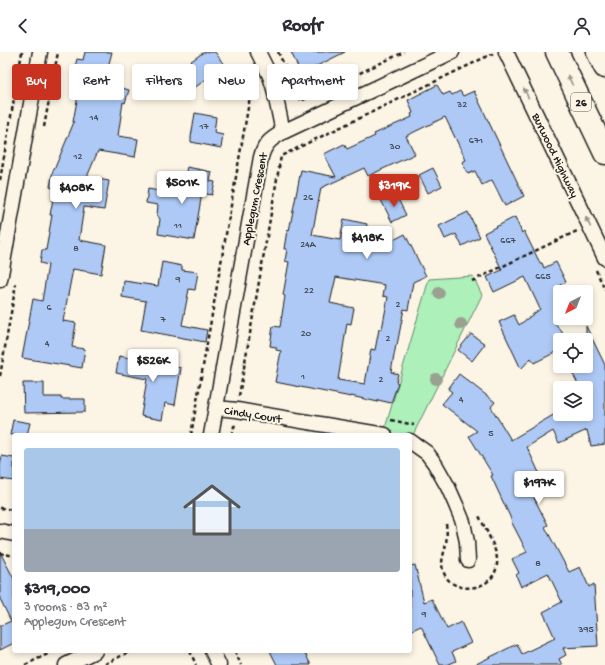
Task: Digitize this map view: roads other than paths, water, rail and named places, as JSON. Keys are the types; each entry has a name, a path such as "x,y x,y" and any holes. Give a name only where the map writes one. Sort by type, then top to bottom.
{"highway":[{"name":"26","path":"557,52 605,153"},
{"path":"598,52 605,67"}],"street":[{"path":"0,280 40,52"},
{"path":"258,52 270,76 283,132"},
{"name":"Applegum Crescent","path":"211,433 261,157 264,148 268,142 283,132 452,52"},
{"name":"Burwood Highway","path":"506,52 605,258"},
{"name":"Cindy Court","path":"216,408 237,410 373,433"},
{"path":"412,443 427,454 435,464 448,487 463,522 467,542 468,560"},
{"path":"0,531 12,534"},
{"path":"66,665 91,653"},
{"path":"213,653 219,665"}]}
